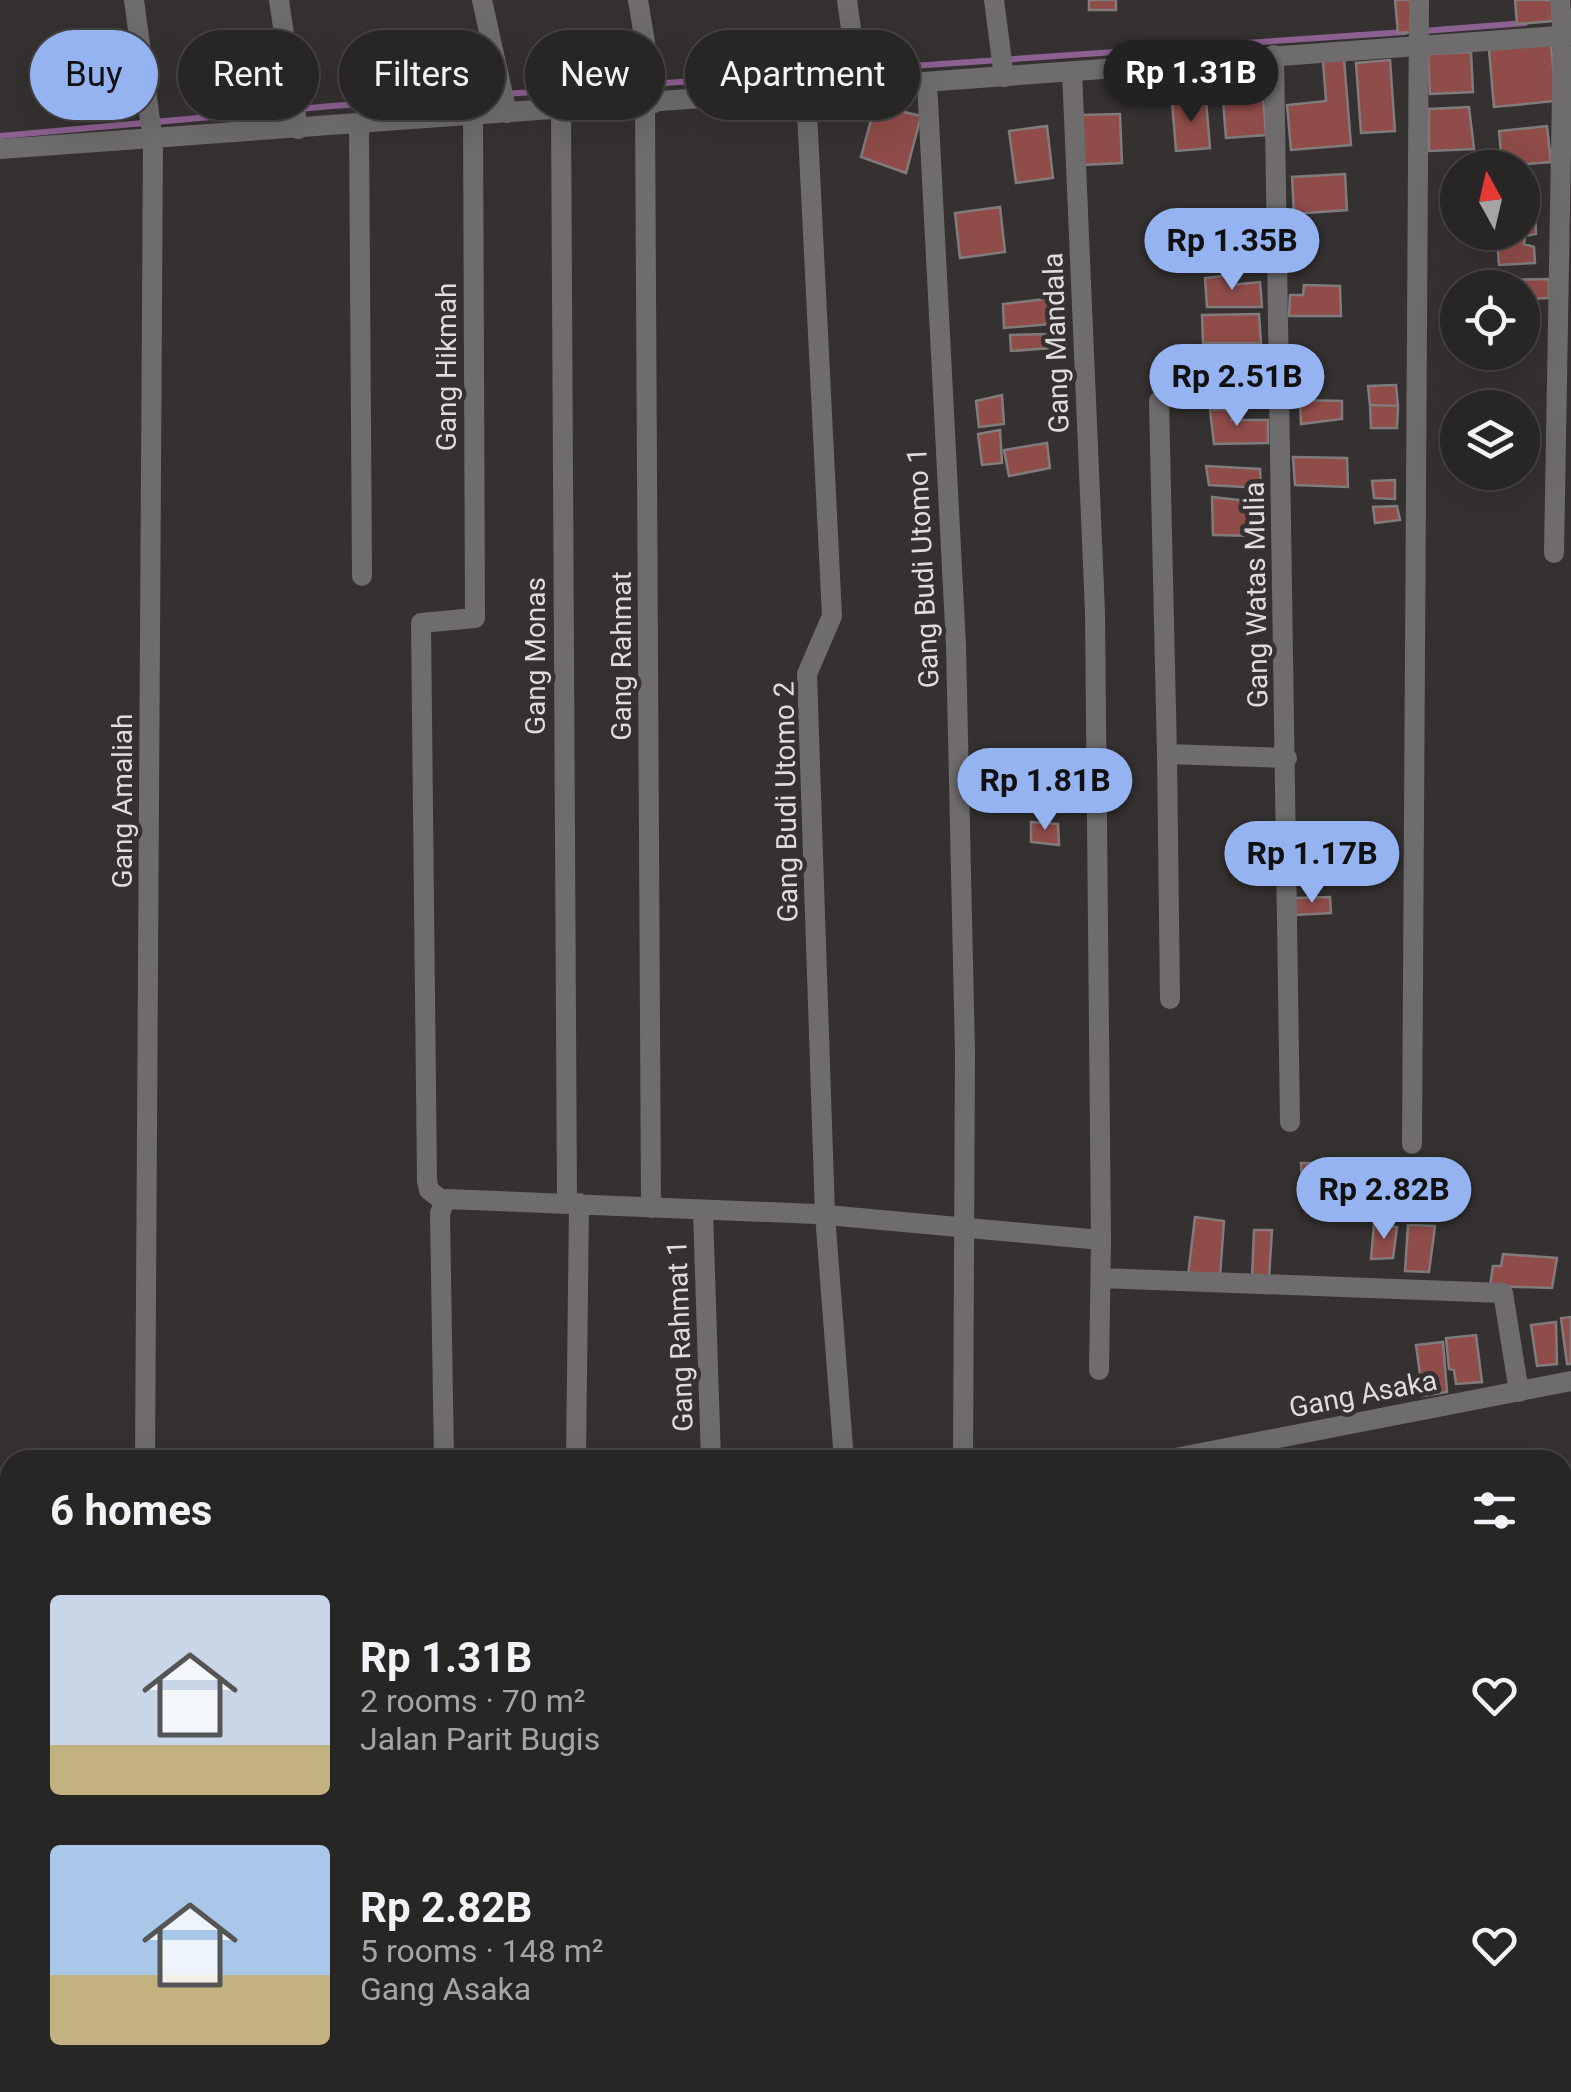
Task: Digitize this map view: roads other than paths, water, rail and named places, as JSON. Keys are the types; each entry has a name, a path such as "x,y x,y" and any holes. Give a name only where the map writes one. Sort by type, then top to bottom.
{"street":[{"name":"Gang Amaliah","path":"134,0 153,141 145,1450"},
{"path":"279,0 297,128"},
{"path":"482,0 490,54 507,112 525,111"},
{"name":"Gang Rahmat","path":"638,0 641,30"},
{"path":"847,0 851,30"},
{"path":"994,0 1004,77"},
{"path":"1412,1144 1420,3"},
{"path":"920,83 1422,45 1564,22 1554,554"},
{"name":"Gang Watas Mulia","path":"1274,55 1290,1122"},
{"name":"Gang Mandala","path":"1072,71 1095,612 1099,1370"},
{"name":"Gang Budi Utomo 1","path":"927,82 956,646 963,1450"},
{"path":"0,149 416,120"},
{"name":"Gang Hikmah","path":"442,1201 429,1190 427,1181 421,623 475,618 473,120"},
{"name":"Gang Monas","path":"561,120 576,1450"},
{"name":"Gang Rahmat","path":"650,120 651,1208"},
{"name":"Gang Budi Utomo 2","path":"807,120 832,616 807,674 826,1215 843,1450"},
{"path":"360,124 362,576"},
{"path":"1159,402 1170,999"},
{"path":"1168,754 1286,758"},
{"path":"444,1450 442,1201 573,1202 826,1215 964,1231 1101,1240"},
{"name":"Gang Rahmat 1","path":"703,1211 711,1450"},
{"path":"1101,1278 1503,1294 1519,1392"},
{"name":"Gang Asaka","path":"1218,1450 1571,1381"}],"waterway":[{"path":"1423,31 1525,23"},
{"path":"0,136 332,106 1405,32"}]}
